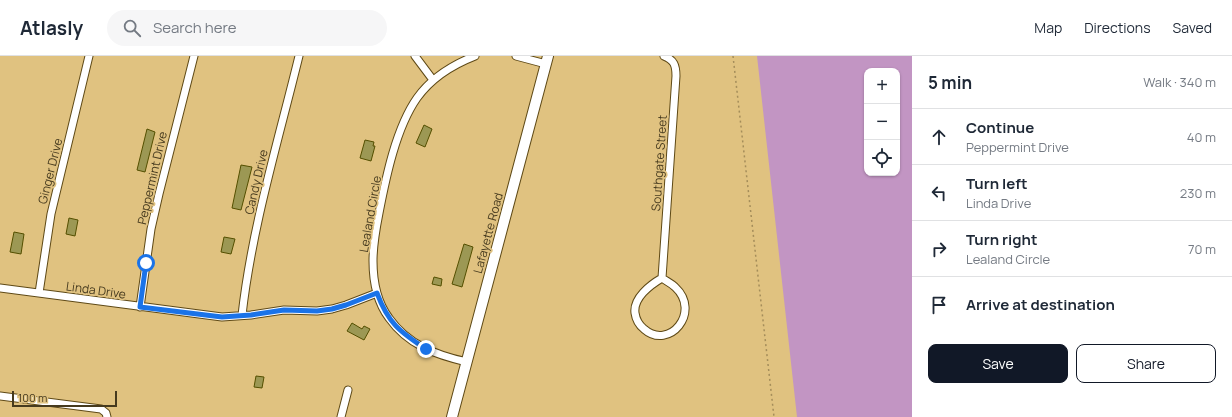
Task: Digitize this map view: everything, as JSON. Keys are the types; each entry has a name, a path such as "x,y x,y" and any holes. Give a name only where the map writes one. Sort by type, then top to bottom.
{"main road":[{"name":"Lafayette Road","path":"452,417 547,60"}],"street":[{"name":"Ginger Drive","path":"39,293 50,214 89,56"},
{"name":"Peppermint Drive","path":"140,307 151,229 194,56"},
{"name":"Candy Drive","path":"242,315 247,277 261,210 299,56"},
{"path":"416,56 433,80"},
{"name":"Lealand Circle","path":"467,362 426,349 405,336 388,318 377,293 373,260 374,245 386,180 395,147 409,112 418,97 433,80 457,63 475,56"},
{"path":"516,56 547,60"},
{"name":"Southgate Street","path":"662,278 676,76 676,67 674,62 664,56"},
{"path":"662,278 678,290 684,300 686,310 678,327 668,334 657,336 646,331 639,324 635,314 635,306 640,296 662,278"},
{"name":"Linda Drive","path":"0,288 222,317 284,310 317,311 332,309 377,293"},
{"path":"341,417 348,390"},
{"path":"0,396 101,409 106,415"}],"path":[{"path":"733,56 774,417"}],"shaded area":[{"path":"757,56 912,56 912,417 797,417"}],"building":[{"path":"424,125 432,129 425,147 416,143"},
{"path":"147,129 155,132 145,172 137,170"},
{"path":"365,140 374,142 373,146 375,146 371,161 360,158"},
{"path":"241,165 252,167 241,210 232,208"},
{"path":"69,218 78,220 75,236 66,234"},
{"path":"14,232 24,234 21,254 10,252"},
{"path":"224,237 235,239 231,254 221,252"},
{"path":"464,244 473,247 462,287 452,284"},
{"path":"434,277 442,279 441,286 432,284"},
{"path":"352,323 362,329 364,326 370,329 364,340 347,331"},
{"path":"256,376 264,377 262,388 254,387"}],"route":[{"path":"146,263 140,307 222,317 251,315 284,310 317,311 332,309 377,293 388,318 405,336 426,349"}]}
